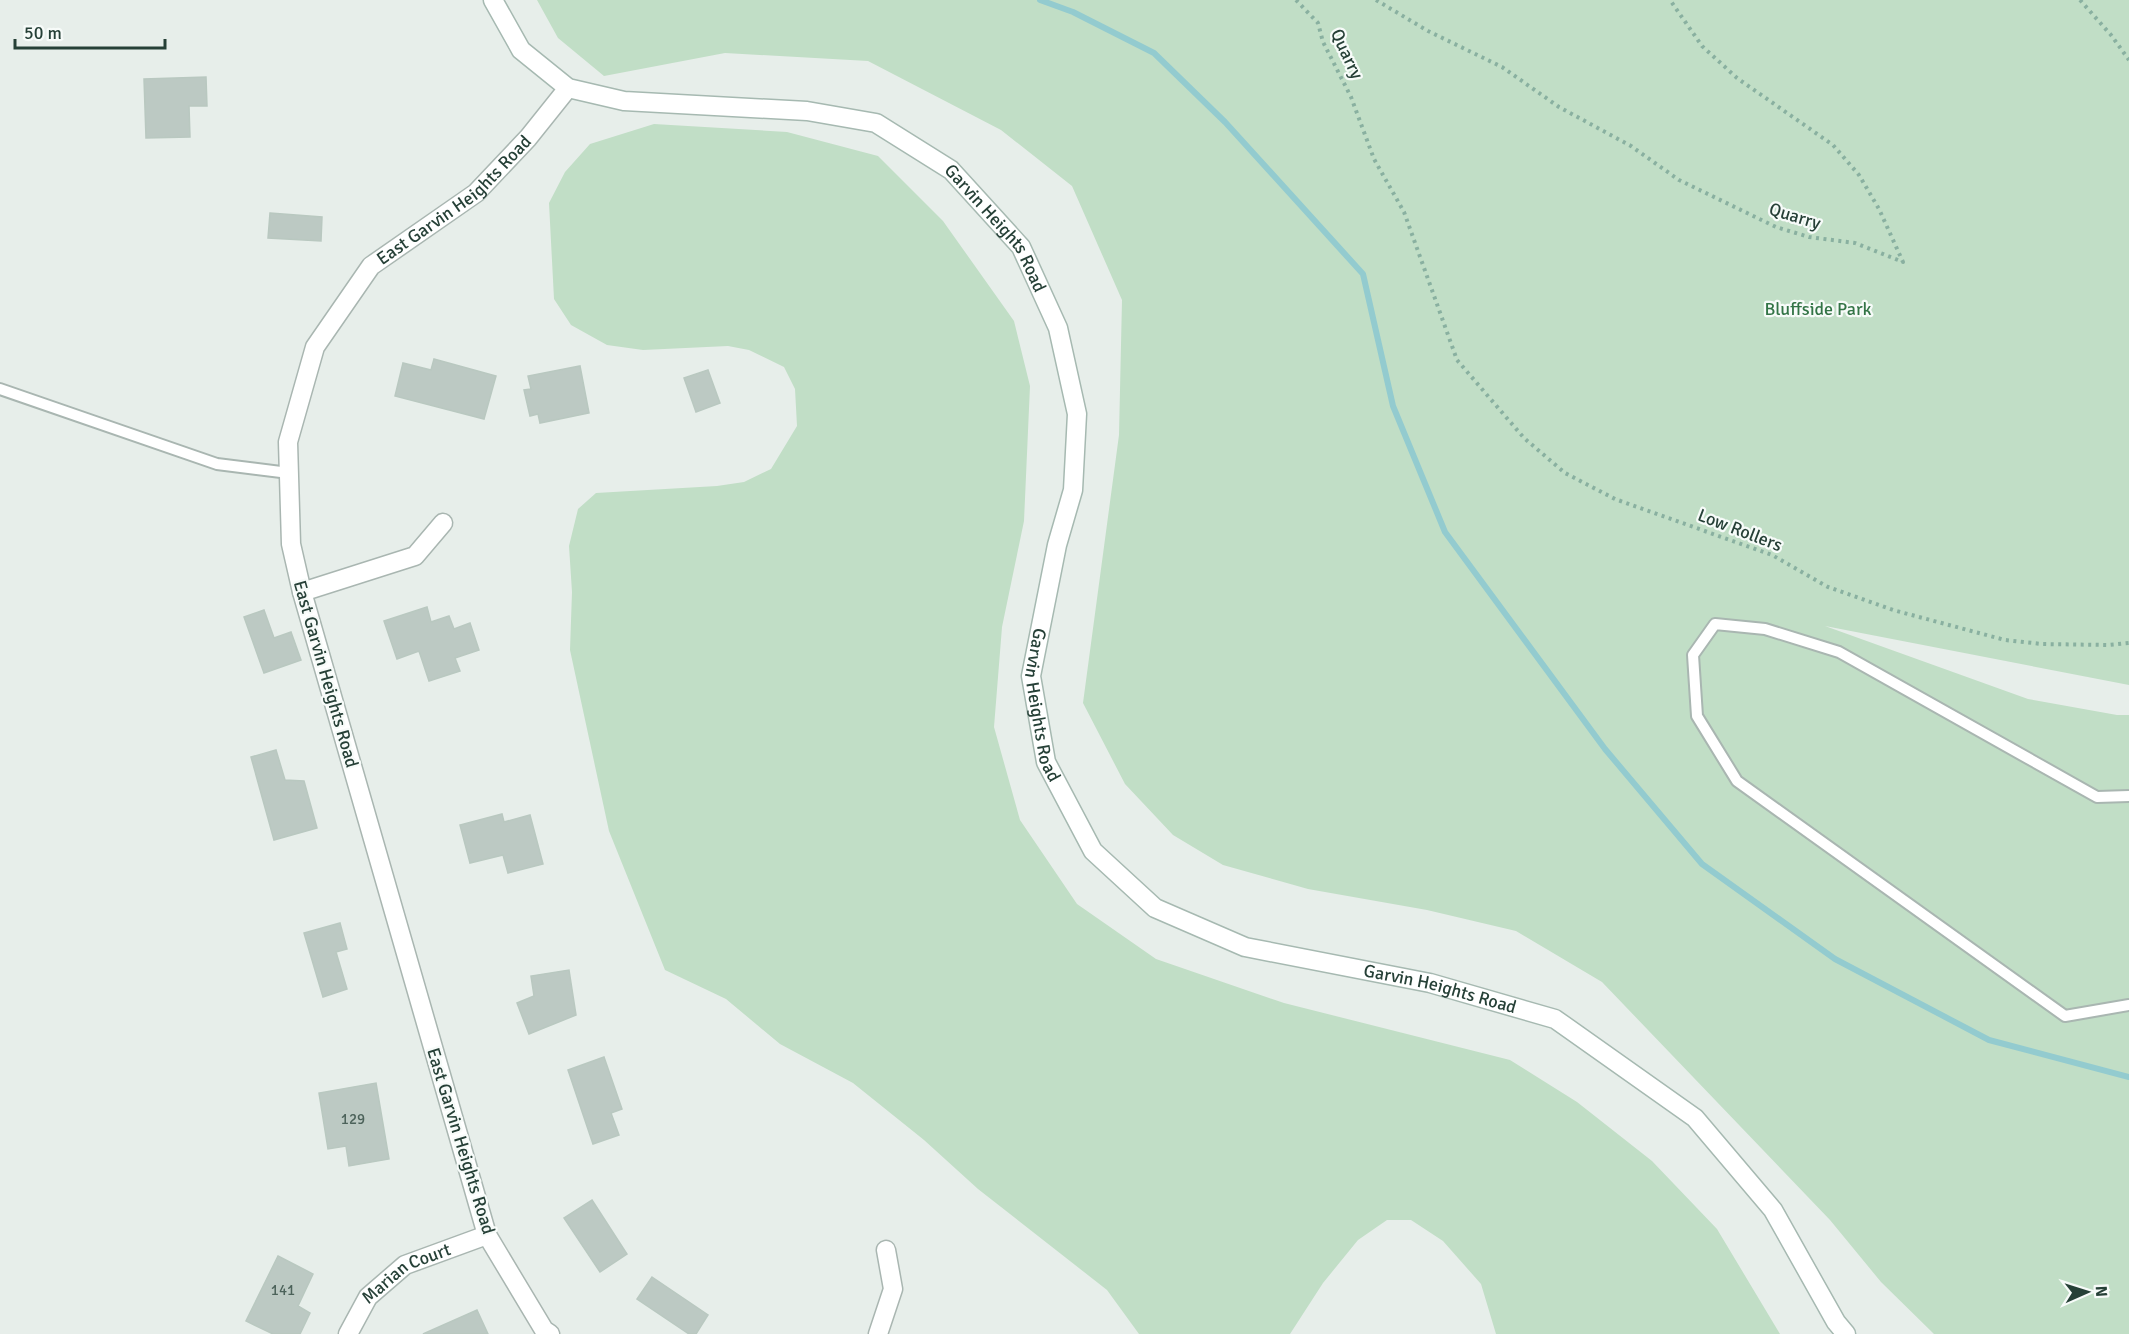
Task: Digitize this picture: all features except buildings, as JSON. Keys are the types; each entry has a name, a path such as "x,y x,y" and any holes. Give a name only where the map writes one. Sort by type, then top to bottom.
{"main road":[{"name":"Garvin Heights Road","path":"493,0 521,50 568,88 624,101 807,111 876,123 951,170 1022,247 1058,328 1077,414 1073,490 1057,545 1030,676 1046,762 1093,851 1155,908 1245,947 1430,983 1555,1019 1695,1118 1773,1210 1836,1322 1846,1334"},
{"name":"East Garvin Heights Road","path":"550,1334 544,1330 487,1235 302,592 291,544 288,442 315,347 372,266 476,193 528,138 568,88"},
{"path":"302,592 415,556 443,523"},
{"name":"Marian Court","path":"348,1334 368,1297 405,1265 487,1235"},
{"path":"878,1334 893,1288 886,1250"}],"lane":[{"path":"0,389 217,464 289,473"},
{"path":"2129,796 2097,797 1839,652 1765,628 1715,624 1693,655 1697,716 1737,781 2065,1016 2129,1005"}],"path":[{"name":"Quarry","path":"1296,0 1318,23 1323,42 1352,97 1374,159 1404,212 1457,360"},
{"name":"Quarry","path":"1376,0 1428,31 1502,67 1559,107 1631,146 1679,180 1776,227 1809,237 1855,243 1903,262 1879,209 1859,175 1833,145 1737,78 1702,46 1670,0"},
{"path":"2080,0 2111,35 2129,60"},
{"name":"Low Rollers","path":"1457,360 1524,438 1565,473 1615,499 1772,555 1828,587 1893,610 2005,640 2042,644 2129,643"}],"green space":[{"name":"Bluffside Park","path":"537,0 2129,0 2129,685 1825,626 2028,699 2117,715 2129,715 2129,1334 1934,1334 1881,1282 1830,1220 1602,982 1516,931 1427,910 1308,889 1223,865 1173,835 1125,784 1083,703 1119,435 1122,300 1072,186 1001,130 868,61 725,53 604,76 558,38"},
{"path":"654,124 787,132 878,156 943,221 1014,321 1030,386 1024,521 1002,627 994,727 1020,820 1077,904 1156,959 1284,1003 1510,1060 1577,1102 1652,1161 1717,1229 1780,1334 1496,1334 1481,1284 1443,1241 1411,1220 1387,1220 1358,1240 1323,1283 1290,1334 1139,1334 1107,1290 978,1189 924,1140 853,1083 780,1044 726,999 665,970 609,831 570,650 572,592 569,546 578,509 596,493 717,486 744,482 771,469 797,426 795,389 784,367 749,350 728,346 643,350 607,345 571,325 554,299 549,203 565,172 590,144"}],"waterway":[{"path":"1040,0 1073,12 1154,53 1225,122 1363,274 1393,406 1445,532 1605,749 1702,864 1835,959 1989,1040 2129,1077"}]}
